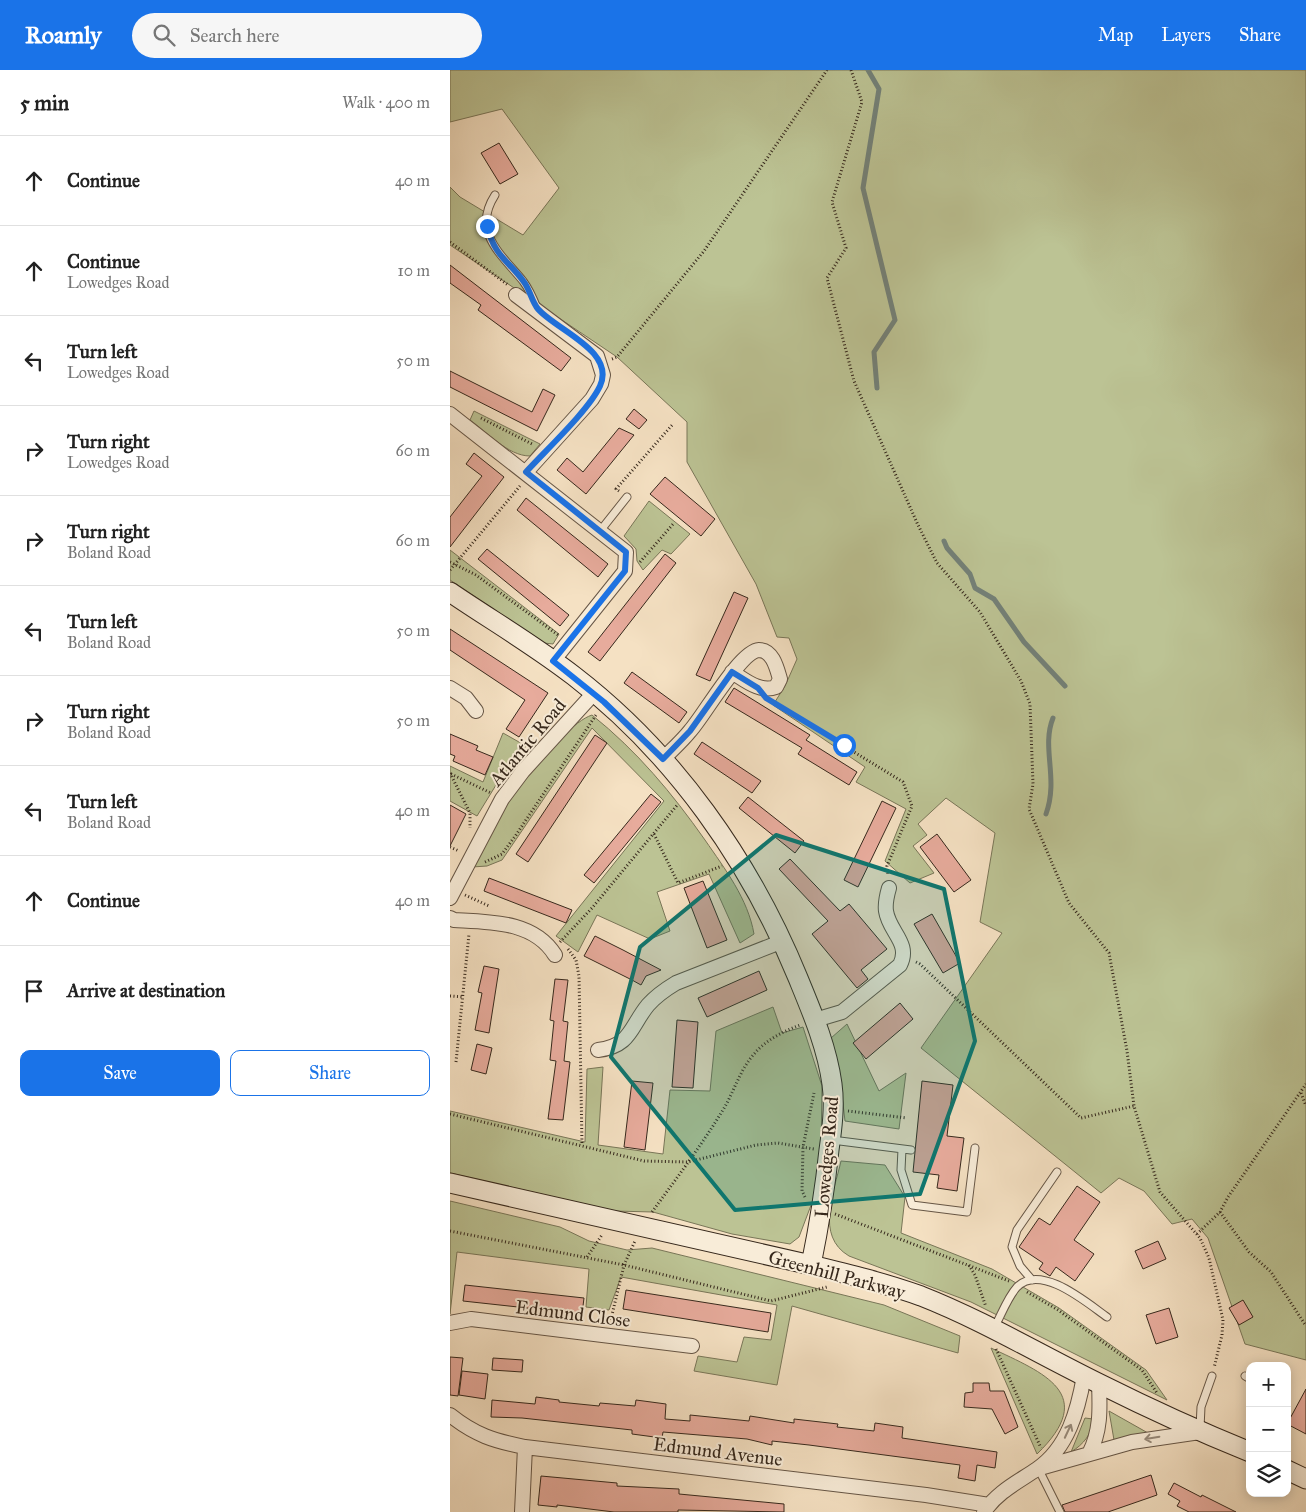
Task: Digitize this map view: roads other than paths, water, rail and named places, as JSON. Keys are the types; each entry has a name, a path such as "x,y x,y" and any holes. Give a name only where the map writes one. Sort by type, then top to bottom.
{"main road":[{"name":"Lowedges Road","path":"451,594 553,661 599,698 663,759 714,823 737,859 783,942 810,1026 832,1085 833,1110 830,1146 822,1209 812,1265"},
{"name":"Greenhill Parkway","path":"450,1183 862,1277 920,1296 990,1327 1091,1380 1200,1432 1246,1450"},
{"path":"1291,1472 1306,1478"}],"street":[{"path":"516,295 598,356 602,374 601,384 592,399 545,451 528,474"},
{"path":"450,414 626,552 625,571 553,661"},
{"path":"663,759 690,731 732,672 753,652 767,652 776,663 780,679 776,687 768,690 758,688 732,672"},
{"path":"450,688 466,698 476,711"},
{"name":"Atlantic Road","path":"450,898 502,799 523,771 599,698"},
{"path":"810,1026 842,1012 891,974 904,957 904,948 886,912 889,888"},
{"path":"450,918 454,920 494,922 525,929 555,949"},
{"path":"598,1050 612,1049 629,1037 648,1006 662,992 676,982 783,942"},
{"name":"Edmund Close","path":"450,1323 471,1319 692,1346"},
{"path":"1089,1454 1097,1439 1100,1423 1091,1380"},
{"path":"986,1508 1013,1484 1042,1465 1065,1438 1091,1380"},
{"name":"Edmund Avenue","path":"450,1415 469,1431 494,1441 525,1447 916,1494 986,1508"},
{"path":"1042,1465 1132,1442 1200,1432"},
{"path":"522,1512 525,1447"}],"lane":[{"path":"494,195 487,206 487,226 492,244 506,265 522,280 531,294 537,309"},
{"path":"600,530 627,497"},
{"path":"830,1146 910,1150"},
{"path":"902,1149 901,1170 912,1206 967,1212 975,1148"},
{"path":"1032,1280 1020,1266 1012,1247 1017,1230 1058,1172"},
{"path":"990,1327 1018,1287 1032,1280 1054,1282 1107,1317"},
{"path":"1200,1432 1201,1408 1212,1376"},
{"path":"1042,1465 1060,1512"}],"waterway":[{"path":"868,70 879,89 863,188 895,320 874,352 877,388"},
{"path":"944,541 947,548 970,574 975,588 994,599 1024,642 1065,686"},
{"path":"1046,814 1051,788 1049,741 1053,718"}]}
